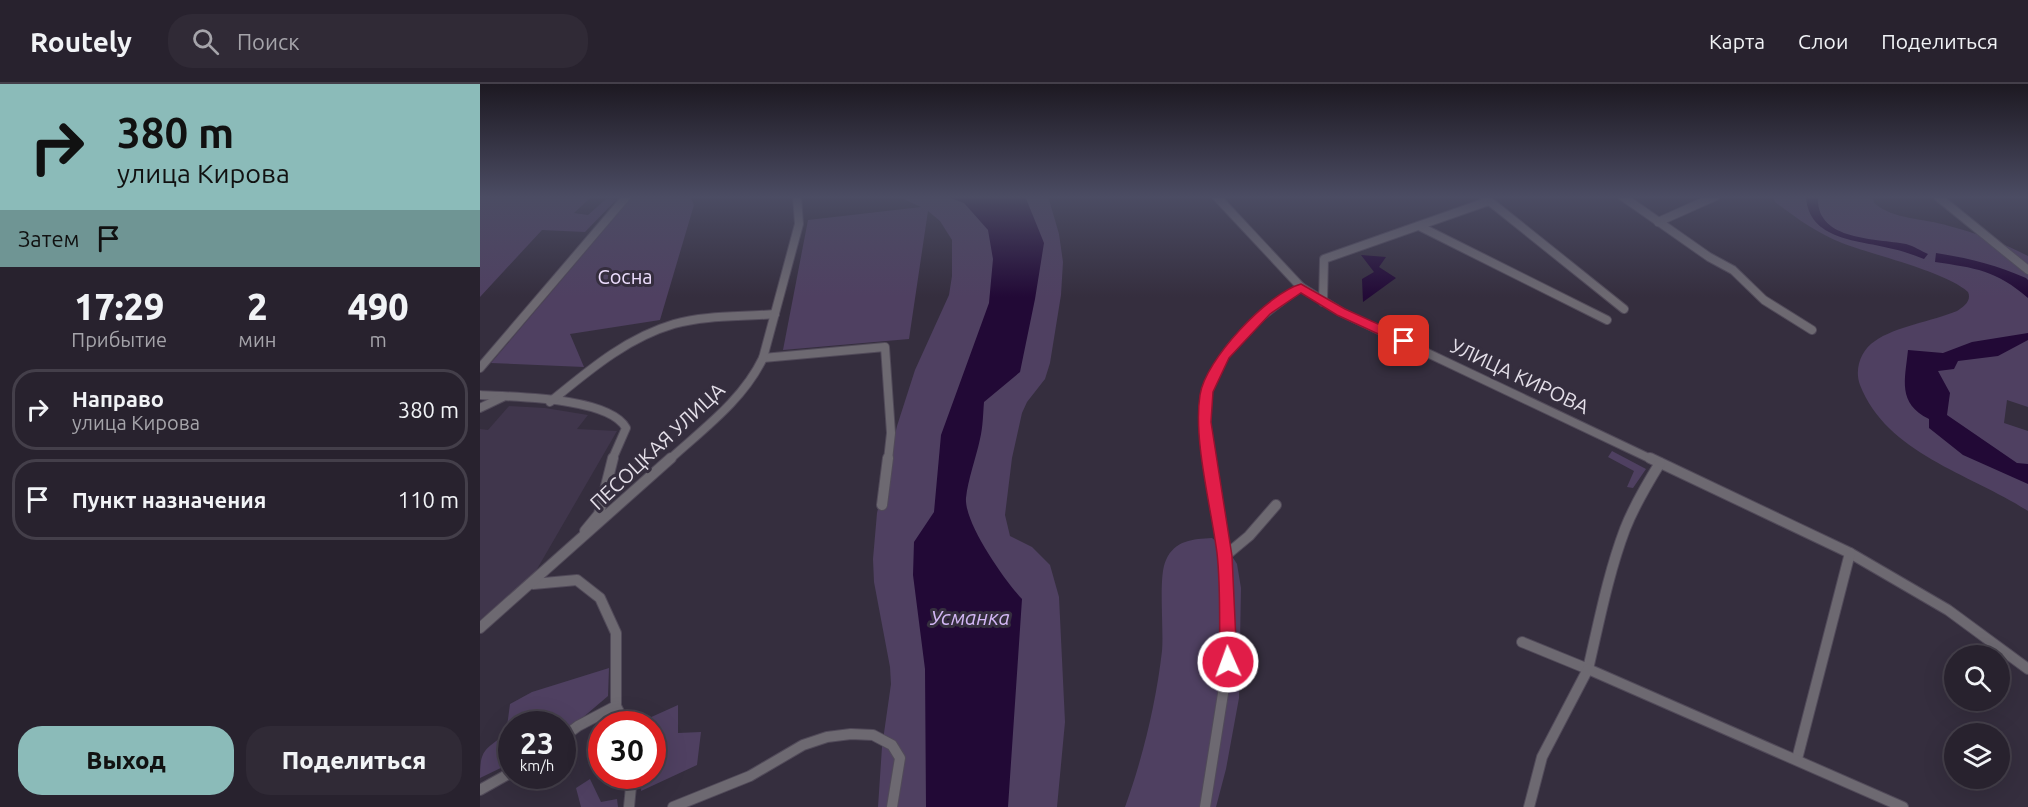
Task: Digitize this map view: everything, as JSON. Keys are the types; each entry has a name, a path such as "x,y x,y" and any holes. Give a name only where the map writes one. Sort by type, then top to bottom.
{"street":[{"path":"480,368 598,230"},
{"name":"ПЕСОЦКАЯ УЛИЦА","path":"480,628 567,553 738,397 754,377 763,358 797,230"},
{"name":"УЛИЦА КИРОВА","path":"1248,230 1301,287 1323,302 1850,553 1948,610 2028,669"},
{"path":"1323,302 1324,259 1408,230"},
{"path":"1426,230 1606,320"},
{"path":"1525,230 1623,309"},
{"path":"1669,230 1709,257 1733,270 1764,300 1812,330"},
{"path":"1978,230 2028,270"},
{"path":"1205,807 1228,662 1225,556 1205,422 1206,392 1224,355 1266,311 1301,287"},
{"path":"550,402 600,361 624,346 675,324 775,314"},
{"path":"763,358 885,347 891,434 882,504"},
{"path":"561,404 562,392"},
{"name":"ПЕСОЦКАЯ УЛИЦА","path":"480,395 550,402 598,410 618,417 626,428 609,467 599,514 567,553"},
{"path":"480,408 503,397"},
{"path":"1529,807 1542,757 1588,669 1607,588 1622,537 1636,505 1660,462"},
{"path":"1225,556 1249,536 1276,505"},
{"path":"1797,759 1850,553"},
{"path":"532,584 577,580 600,598 616,633 616,706 619,711"},
{"path":"1522,642 1797,759 1903,807"},
{"path":"576,728 616,706"},
{"path":"673,807 750,776 803,745 827,737 851,734 873,735 892,745 900,758 892,807"},
{"path":"480,790 498,780"},
{"path":"629,807 631,789"}],"shaded area":[{"path":"509,406 545,408 588,415 577,429 617,431 533,576 480,620 480,429 488,430"}],"green space":[{"path":"480,230 587,230 585,232 542,230 480,297"},
{"name":"Сосна","path":"604,230 687,230 660,320 570,334 584,367 491,363"},
{"path":"806,230 925,230 909,339 783,350"},
{"path":"946,230 1058,230 1059,234 1063,262 1061,295 1050,363 1045,379 1027,402 1022,413 1012,458 1005,515 1010,536 1032,547 1050,565 1059,597 1065,722 1057,807 878,807 882,747 891,684 890,667 874,582 873,559 877,513 897,426 915,370 949,295 952,276 952,240"},
{"path":"1815,230 1961,230 2028,256 2028,407 2007,400 2004,423 2028,431 2028,511 1933,460 1910,445 1890,429 1873,409 1858,379 1860,360 1870,345 1892,332 1957,311 1968,301 1968,292 1927,271 1855,248"},
{"path":"1612,451 1646,469 1633,488 1627,487 1634,471 1608,457"},
{"path":"1212,538 1228,550 1237,564 1241,588 1239,698 1226,769 1216,807 1125,807 1138,769 1156,690 1162,651 1162,578 1166,560 1174,548 1185,542"},
{"path":"609,668 608,696 576,723 576,711 509,711 510,704 532,692"},
{"path":"678,705 678,733 701,732 697,765 666,779 666,711"},
{"path":"498,740 498,769 480,778 482,756"},
{"path":"588,780 588,789 595,789 601,802 617,799 618,807 581,807 576,788"}],"water":[{"name":"Усманка","path":"988,230 1039,230 1044,243 1020,372 984,402 981,434 966,498 967,509 978,536 996,566 1022,599 1008,807 926,807 925,669 913,575 914,542 934,512 941,435 989,303 993,259"},
{"path":"1826,230 1838,230 1849,235 1906,244 1928,254 1924,259 1901,251 1851,240"},
{"path":"1936,253 2004,269 2026,278 2028,298 2006,281 1995,276 1962,266 1935,262"},
{"path":"1361,255 1386,257 1379,267 1396,278 1363,302 1362,279 1374,272"},
{"path":"2028,333 2028,340 1998,356 1958,361 1954,369 1938,371 1950,393 1947,415 2017,463 2028,464 2028,484 1963,455 1929,428 1929,419 1912,406 1905,390 1905,381 1908,350 1943,353 1972,342"}],"route":[{"path":"1228,662 1225,556 1205,422 1206,392 1224,355 1266,311 1301,287 1341,312 1404,341"}]}
